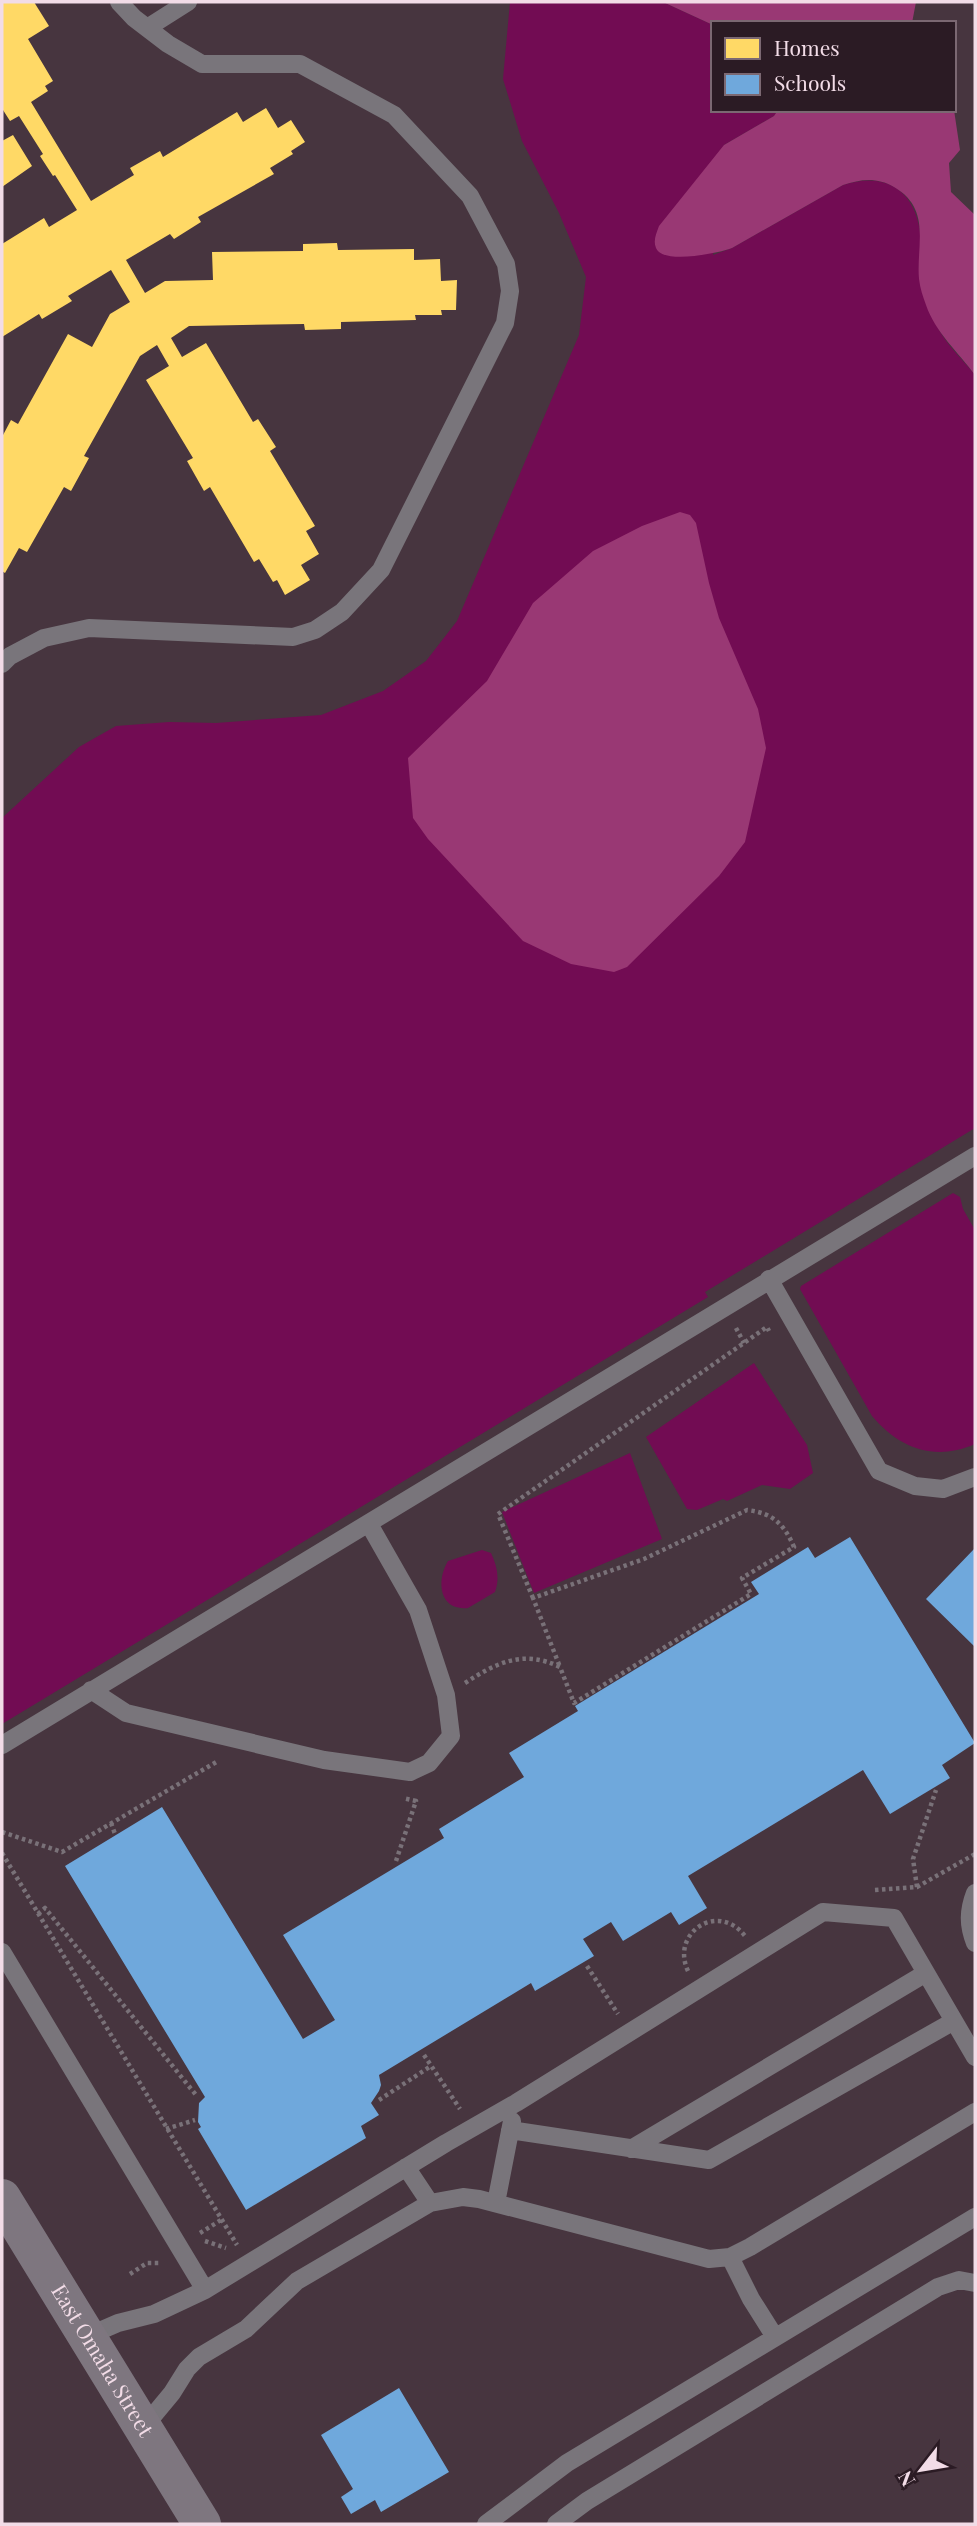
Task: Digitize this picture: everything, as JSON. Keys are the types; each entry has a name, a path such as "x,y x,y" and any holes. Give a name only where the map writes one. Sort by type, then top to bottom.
{"main road":[{"name":"East Omaha Street","path":"2,2198 202,2524"}],"lane":[{"path":"2,664 10,656 44,638 89,628 293,638 315,630 342,612 381,570 505,323 510,291 506,264 471,196 394,115 300,64 202,64 168,44 134,18 119,2"},
{"path":"147,28 187,2"},
{"path":"2,1745 769,1279 973,1161"},
{"path":"769,1279 879,1471 915,1486 943,1489 975,1477"},
{"path":"91,1690 126,1713 324,1760 410,1772 429,1763 451,1736 446,1695 418,1610 369,1524"},
{"path":"975,1894 969,1915 975,1942"},
{"path":"88,2336 118,2323 153,2314 205,2290 516,2103 823,1912 894,1917 975,2057"},
{"path":"2,1952 205,2290"},
{"path":"631,2149 926,1973"},
{"path":"510,2130 709,2160 954,2021"},
{"path":"496,2203 516,2103"},
{"path":"143,2428 199,2357 246,2329 297,2281 430,2203 463,2197 496,2203 709,2259 730,2257 975,2112"},
{"path":"406,2167 430,2203"},
{"path":"486,2524 567,2463 975,2217"},
{"path":"730,2257 751,2299 775,2337"},
{"path":"556,2524 587,2501 938,2287 959,2280 975,2283"}],"path":[{"path":"732,1323 744,1343"},
{"path":"533,1598 644,1559 747,1510 761,1512 778,1521 787,1530 794,1547 742,1578 751,1594 574,1703 498,1514 767,1327"},
{"path":"446,1695 487,1669 507,1660 544,1659 560,1667"},
{"path":"2,1832 62,1852 223,1757"},
{"path":"917,1887 913,1859 936,1790"},
{"path":"391,1795 416,1801 396,1861"},
{"path":"111,1824 115,1834"},
{"path":"2,1853 236,2245"},
{"path":"863,1891 917,1887 975,1854"},
{"path":"38,1914 45,1908 196,2095"},
{"path":"690,1975 685,1965 684,1950 689,1936 699,1926 712,1920 725,1920 739,1928 748,1940"},
{"path":"587,1966 620,2018"},
{"path":"424,2054 462,2113"},
{"path":"379,2100 431,2066"},
{"path":"166,2129 195,2120"},
{"path":"221,2220 200,2233 206,2243 229,2249 236,2245 244,2246"},
{"path":"130,2274 147,2263 159,2261 165,2272"}],"shaded area":[{"path":"510,2 663,2 711,24 711,112 777,112 724,145 713,255 732,248 843,185 860,181 889,184 900,190 915,212 921,244 919,273 927,303 950,346 975,375 975,1128 705,1292 708,1297 2,1724 2,818 79,747 116,726 169,722 216,723 321,715 383,691 426,661 457,621 579,335 586,277 559,213 522,141 503,79"},
{"path":"663,2 916,2 912,21 711,21 711,24"},
{"path":"777,112 954,112 960,150 949,163 951,192 975,215 975,375 930,315 919,279 918,217 906,196 888,184 869,180 843,185 725,250 680,257 661,253 656,248 659,226 724,145"},
{"path":"680,512 690,515 696,523 719,618 758,709 766,748 745,842 719,876 627,967 614,972 571,964 523,941 428,839 413,818 408,758 487,681 533,603 593,551 642,526"},
{"path":"953,1193 960,1197 963,1209 975,1230 975,1444 945,1452 918,1449 906,1444 882,1427 872,1416 800,1289"},
{"path":"754,1363 807,1445 813,1473 790,1489 762,1485 727,1501 723,1499 697,1510 687,1509 646,1437"},
{"path":"630,1453 662,1539 534,1593 502,1512"},
{"path":"482,1550 491,1553 495,1563 498,1577 495,1592 468,1608 451,1605 446,1600 441,1585 448,1561"}],"building: Homes":[{"path":"2,2 34,2 49,26 28,39 53,81 45,86 48,91 31,102 91,201 134,175 130,168 160,151 163,157 237,112 243,122 266,108 278,128 291,120 305,142 291,151 293,154 270,168 274,174 198,217 201,222 174,239 170,234 126,260 145,293 165,281 213,280 212,252 303,251 303,244 337,243 338,250 414,249 414,260 440,259 441,281 457,280 456,310 441,310 442,315 415,315 416,320 341,322 341,329 305,330 304,324 189,326 171,338 182,357 206,343 253,422 258,419 276,447 270,451 315,526 306,531 319,554 301,565 310,580 285,595 277,580 273,582 259,559 254,562 210,487 204,491 187,461 193,458 146,380 169,366 157,345 140,356 84,456 89,458 71,491 64,487 27,552 19,548 5,573 2,571 2,437 11,420 18,424 68,334 92,347 110,314 130,302 111,270 68,296 72,301 42,319 39,314 2,337 2,244 44,218 49,227 77,210 40,156 43,154 19,116 10,121 2,111"},
{"path":"13,135 32,166 2,187 2,141"}],"building: Schools":[{"path":"850,1537 975,1743 942,1765 950,1778 890,1814 863,1770 688,1876 707,1908 679,1925 671,1912 623,1941 611,1922 583,1939 594,1956 535,1991 531,1983 379,2075 381,2085 371,2103 379,2115 361,2126 366,2138 246,2210 198,2129 201,2127 198,2122 199,2103 205,2097 65,1866 162,1807 303,2039 335,2020 283,1935 444,1838 439,1829 524,1777 509,1753 578,1711 575,1706 759,1594 751,1582 808,1547 815,1558"},
{"path":"975,1548 975,1647 926,1599"},
{"path":"399,2388 449,2472 381,2512 375,2500 351,2514 341,2497 353,2489 321,2435"}]}
